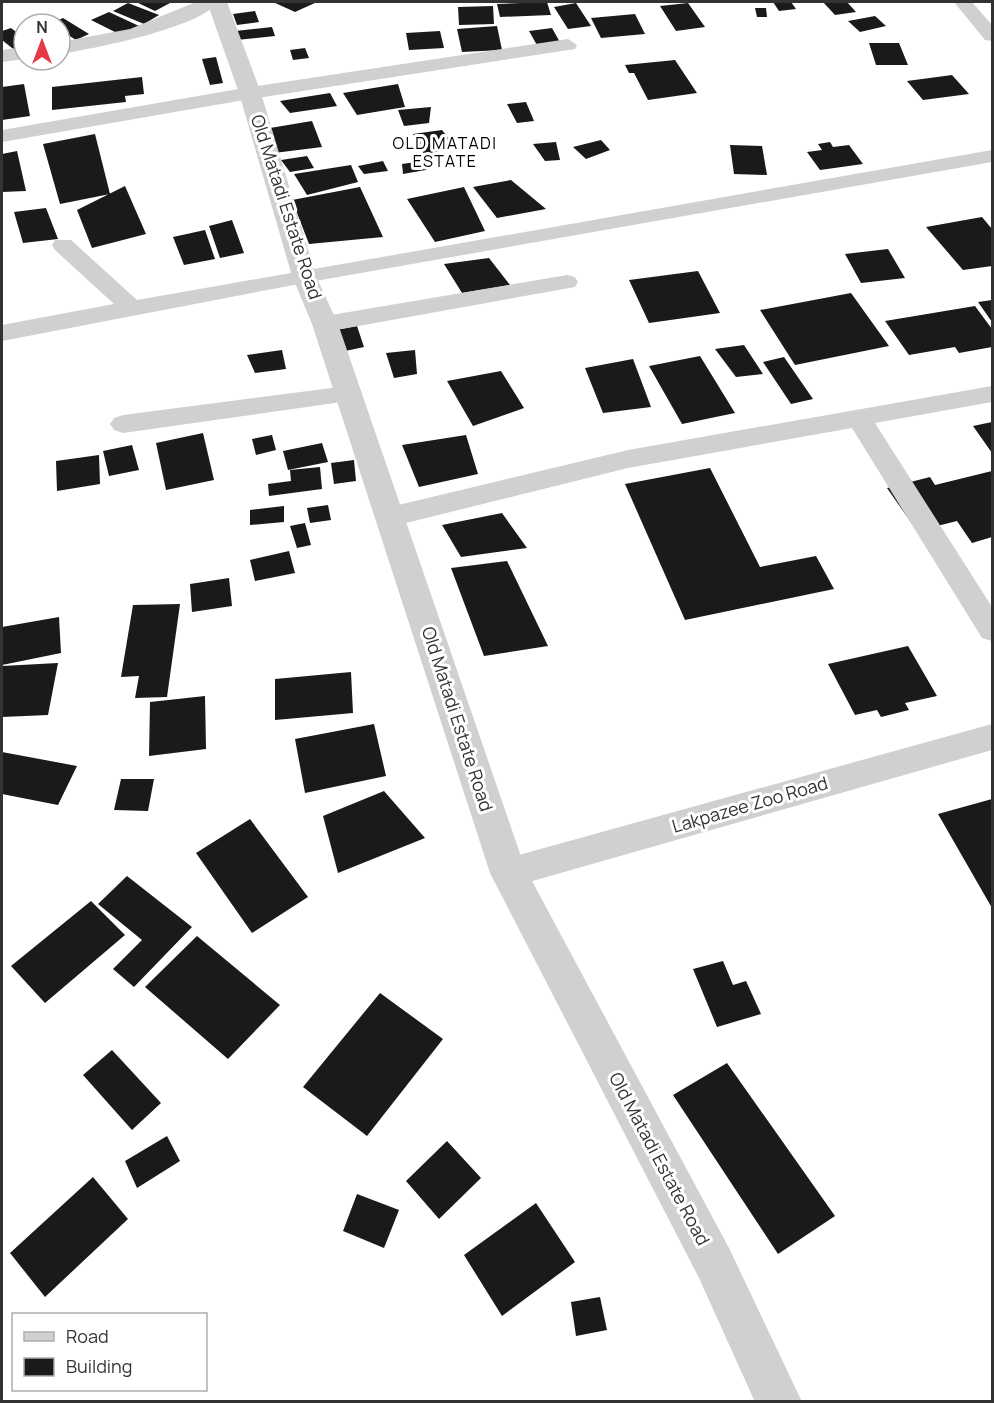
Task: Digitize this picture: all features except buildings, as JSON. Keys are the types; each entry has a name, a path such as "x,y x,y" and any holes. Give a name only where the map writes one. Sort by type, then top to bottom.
{"street":[{"path":"72,46 115,40 177,19 209,2"},
{"name":"Old Matadi Estate Road","path":"218,2 250,93 304,276 325,324 508,873 714,1263 778,1401"},
{"path":"963,2 993,36"},
{"path":"2,136 250,93 568,45"},
{"path":"2,333 304,276 993,156"},
{"path":"63,245 132,308"},
{"path":"325,324 567,282"},
{"path":"123,424 347,394"},
{"path":"390,517 628,459 993,394"},
{"path":"859,418 993,630"},
{"name":"Lakpazee Zoo Road","path":"508,873 993,737"}],"district":[{"name":"OLD MATADI ESTATE","path":"445,152"}]}
